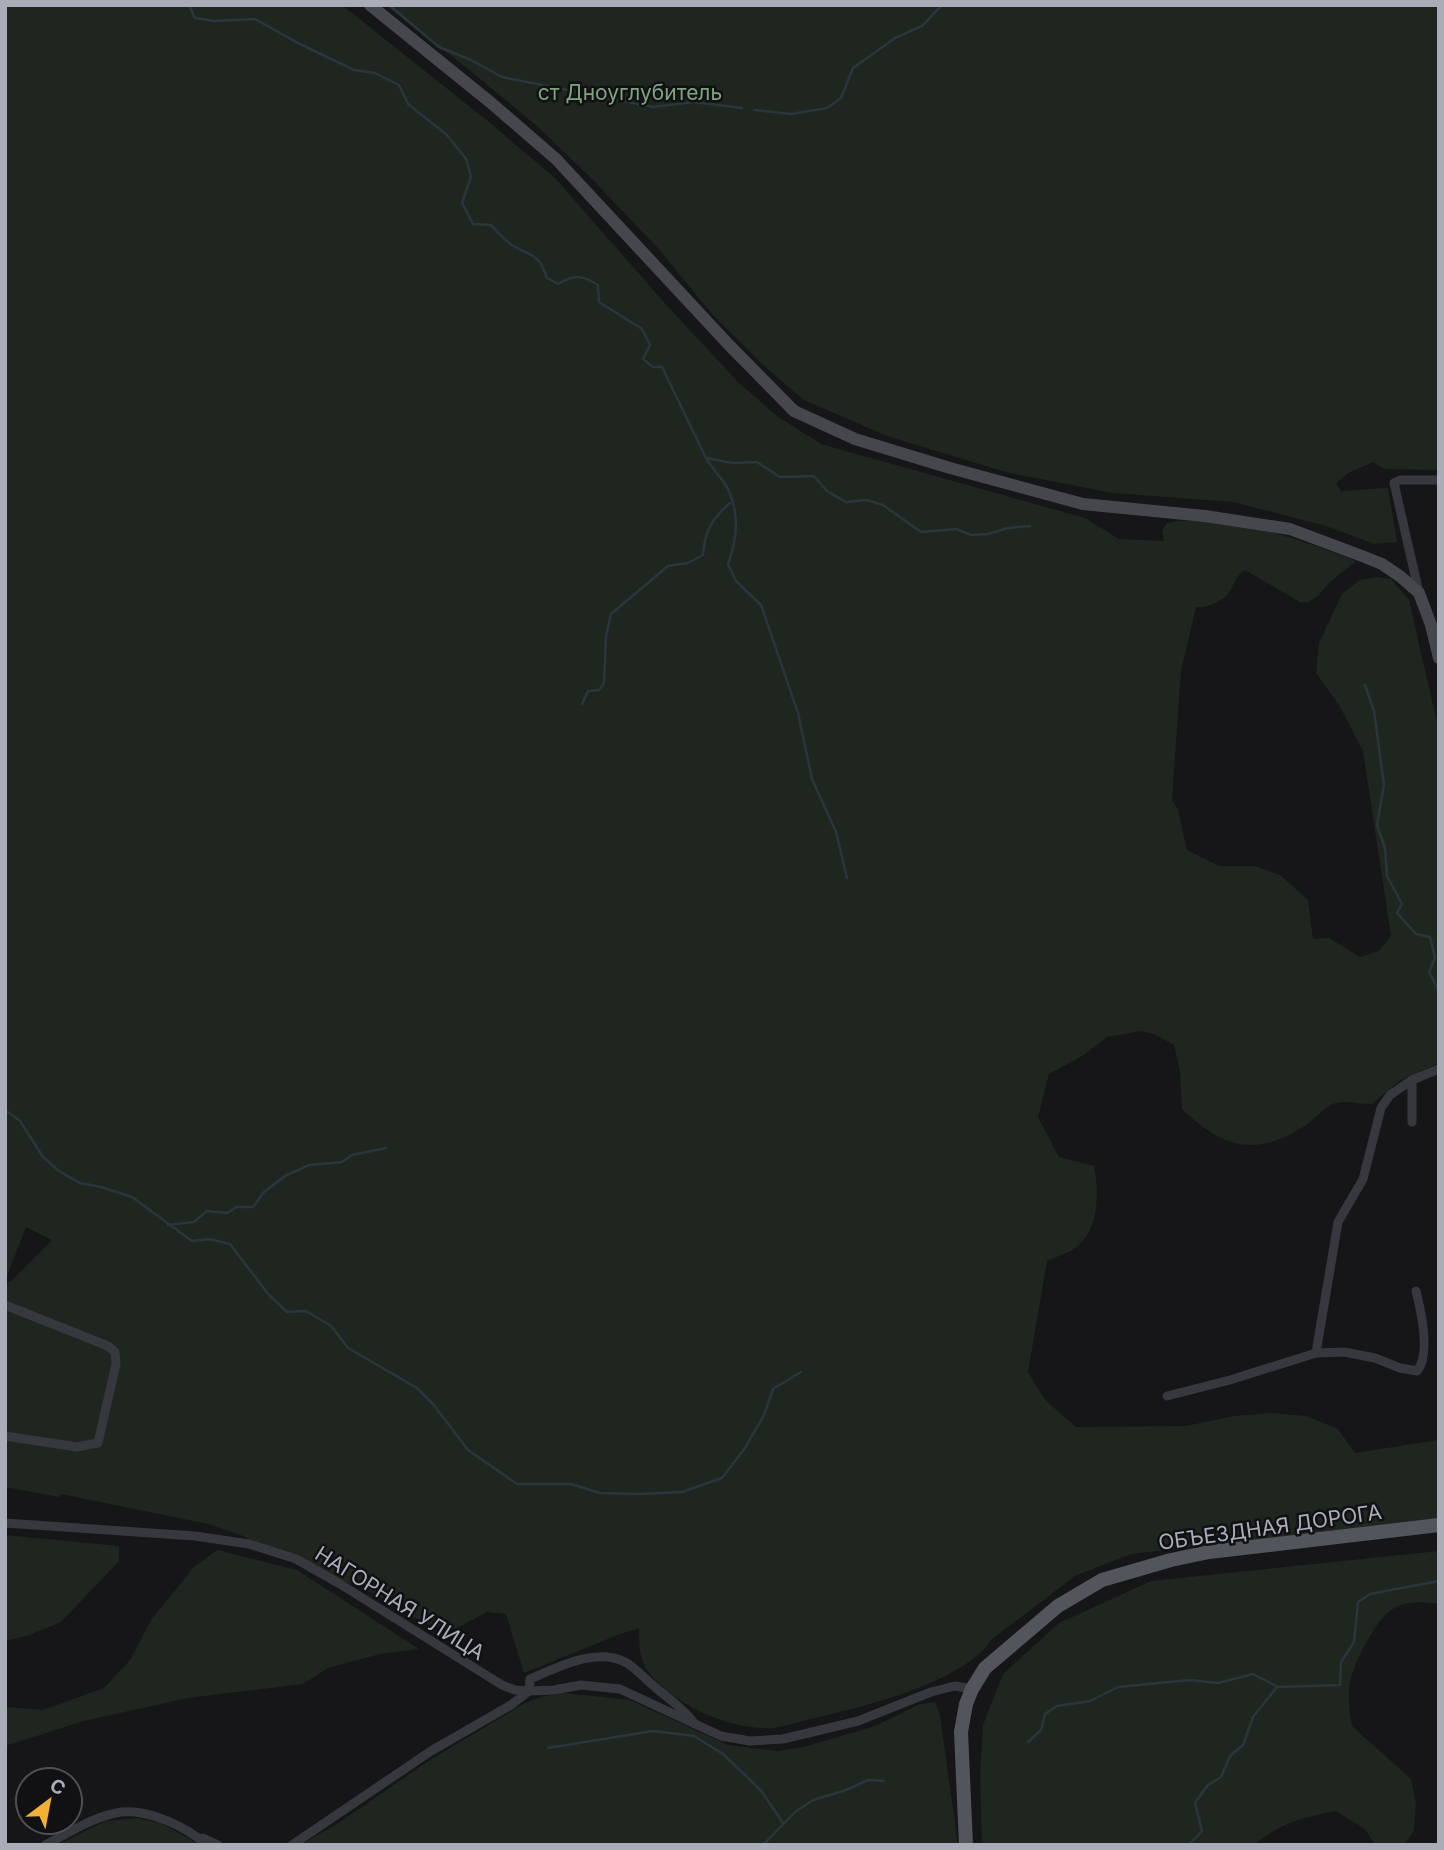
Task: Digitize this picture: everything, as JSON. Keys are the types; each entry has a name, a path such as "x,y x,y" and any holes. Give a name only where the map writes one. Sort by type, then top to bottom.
{"main road":[{"name":"ОБЪЕЗДНАЯ ДОРОГА","path":"966,1845 961,1732 966,1704 985,1668 1058,1606 1102,1580 1127,1571 1209,1552 1439,1525"}],"street":[{"path":"370,5 556,159 794,411 855,439 1083,504 1205,516 1290,529 1382,565 1419,593"},
{"path":"1439,480 1399,480 1394,483 1419,593 1439,658"},
{"path":"1316,1353 1338,1222 1363,1179 1381,1108 1390,1095 1412,1080 1439,1069"},
{"path":"1412,1080 1412,1122"},
{"path":"1167,1396 1241,1377 1316,1353 1344,1352 1417,1371 1422,1364 1423,1330 1416,1291"},
{"path":"5,1305 108,1346 115,1352 116,1364 98,1443 77,1447 5,1436"},
{"name":"НАГОРНАЯ УЛИЦА","path":"5,1523 195,1536 249,1544 296,1559 417,1630 480,1673 515,1690 529,1691"},
{"path":"529,1691 530,1679 561,1666 606,1656 626,1662 664,1695 680,1705 695,1724"},
{"path":"292,1845 432,1751 490,1718 529,1691 582,1685 620,1689 721,1736 750,1741 783,1739 858,1721 931,1692 955,1686 972,1689"},
{"path":"45,1845 97,1819 123,1812 160,1817 218,1845"},
{"path":"195,1835 207,1845"}],"green space":[{"path":"5,5 342,5 555,178 739,383 777,416 821,444 1085,518 1119,539 1164,541 1162,531 1167,523 1214,521 1288,537 1356,561 1307,603 1300,602 1245,570 1221,600 1207,607 1196,607 1181,671 1172,800 1178,810 1187,850 1219,866 1255,866 1280,875 1308,900 1313,939 1329,938 1360,957 1379,951 1391,936 1363,751 1339,705 1316,673 1319,643 1342,594 1360,580 1377,577 1391,579 1409,600 1439,731 1439,1063 1399,1081 1372,1104 1333,1104 1285,1137 1254,1145 1225,1140 1182,1109 1180,1073 1174,1045 1156,1035 1141,1031 1107,1037 1084,1055 1049,1074 1038,1117 1059,1157 1094,1166 1096,1206 1092,1225 1082,1242 1071,1251 1047,1261 1028,1372 1045,1400 1076,1427 1186,1426 1234,1416 1271,1413 1306,1416 1338,1429 1355,1453 1438,1440 1439,1519 1131,1554 1075,1576 992,1639 979,1654 937,1680 859,1707 778,1727 757,1728 723,1721 706,1714 661,1686 644,1664 639,1628 524,1673 506,1614 487,1612 455,1629 426,1624 371,1592 317,1571 243,1536 208,1524 61,1494 59,1497 5,1487 5,1283 11,1281 52,1240 26,1227 5,1281"},
{"name":"ст Дноуглубитель","path":"385,5 1439,5 1439,470 1385,469 1373,462 1348,473 1336,483 1341,491 1388,488 1397,542 1374,544 1326,526 1233,502 1113,493 1009,473 887,436 804,400 763,365 712,314 656,246 538,127"},
{"path":"5,1535 119,1546 119,1561 61,1622 27,1636 5,1641"},
{"path":"217,1550 297,1570 419,1649 380,1654 328,1668 303,1684 188,1698 84,1721 5,1746 5,1707 43,1710 104,1688 130,1660 151,1620 193,1568"},
{"path":"1439,1551 1439,1604 1424,1602 1402,1605 1385,1615 1362,1650 1349,1687 1352,1726 1411,1779 1416,1803 1414,1830 1404,1845 1375,1845 1365,1829 1336,1811 1293,1822 1255,1845 982,1845 980,1775 983,1725 1003,1674 1059,1623 1151,1581"},
{"path":"565,1693 630,1700 728,1745 777,1751 804,1747 875,1726 920,1704 935,1702 940,1715 958,1845 300,1845 337,1824 430,1760 525,1703 544,1696"},
{"path":"138,1818 161,1823 200,1845 57,1845 75,1836 84,1836 84,1832 106,1821"}],"waterway":[{"path":"189,5 195,18 214,21 255,19 354,70 375,73 399,85 408,104 447,135 466,159 471,177 462,203 473,224 491,225 509,243 538,260 547,278 558,284 578,277 598,285 599,302 642,329 650,345 643,359 653,367 662,367 706,458 726,485 732,499 736,527 728,564 736,581 761,605 798,713 812,779 836,832 847,878"},
{"path":"389,5 439,47 502,77 653,107 693,102 742,108"},
{"path":"755,110 791,114 827,108 841,98 853,68 895,38 922,26 942,5"},
{"path":"707,458 732,463 757,462 780,477 814,476 827,491 846,502 866,500 883,505 921,532 956,529 971,535 1030,526"},
{"path":"582,704 588,691 599,690 604,683 606,636 611,614 668,566 688,563 703,555 710,526 730,503"},
{"path":"1365,685 1374,711 1384,785 1377,825 1385,848 1387,876 1402,904 1397,913 1416,934 1430,937 1435,958 1429,972 1439,991"},
{"path":"1439,995 1439,1002"},
{"path":"5,1110 20,1121 43,1157 59,1171 80,1183 132,1197 192,1241 209,1239 230,1244 269,1295 287,1312 306,1311 331,1326 348,1348 417,1388 433,1404 468,1450 517,1484 571,1484 600,1493 640,1494 682,1492 722,1478 745,1448 764,1415 773,1389 801,1372"},
{"path":"168,1225 194,1222 207,1211 227,1213 237,1207 253,1207 264,1192 285,1176 309,1165 342,1162 352,1155 386,1148"},
{"path":"1028,1742 1041,1730 1045,1714 1057,1706 1090,1701 1118,1687 1190,1680 1218,1683 1253,1674 1278,1687 1340,1685 1341,1662 1354,1642 1358,1602 1370,1594 1439,1581"},
{"path":"1189,1845 1202,1831 1195,1803 1207,1786 1221,1777 1230,1756 1243,1745 1253,1717 1277,1687"},
{"path":"548,1748 653,1731 694,1736 723,1754 745,1775 762,1792 783,1823"},
{"path":"763,1845 795,1812 813,1800 868,1780 884,1781"}]}
